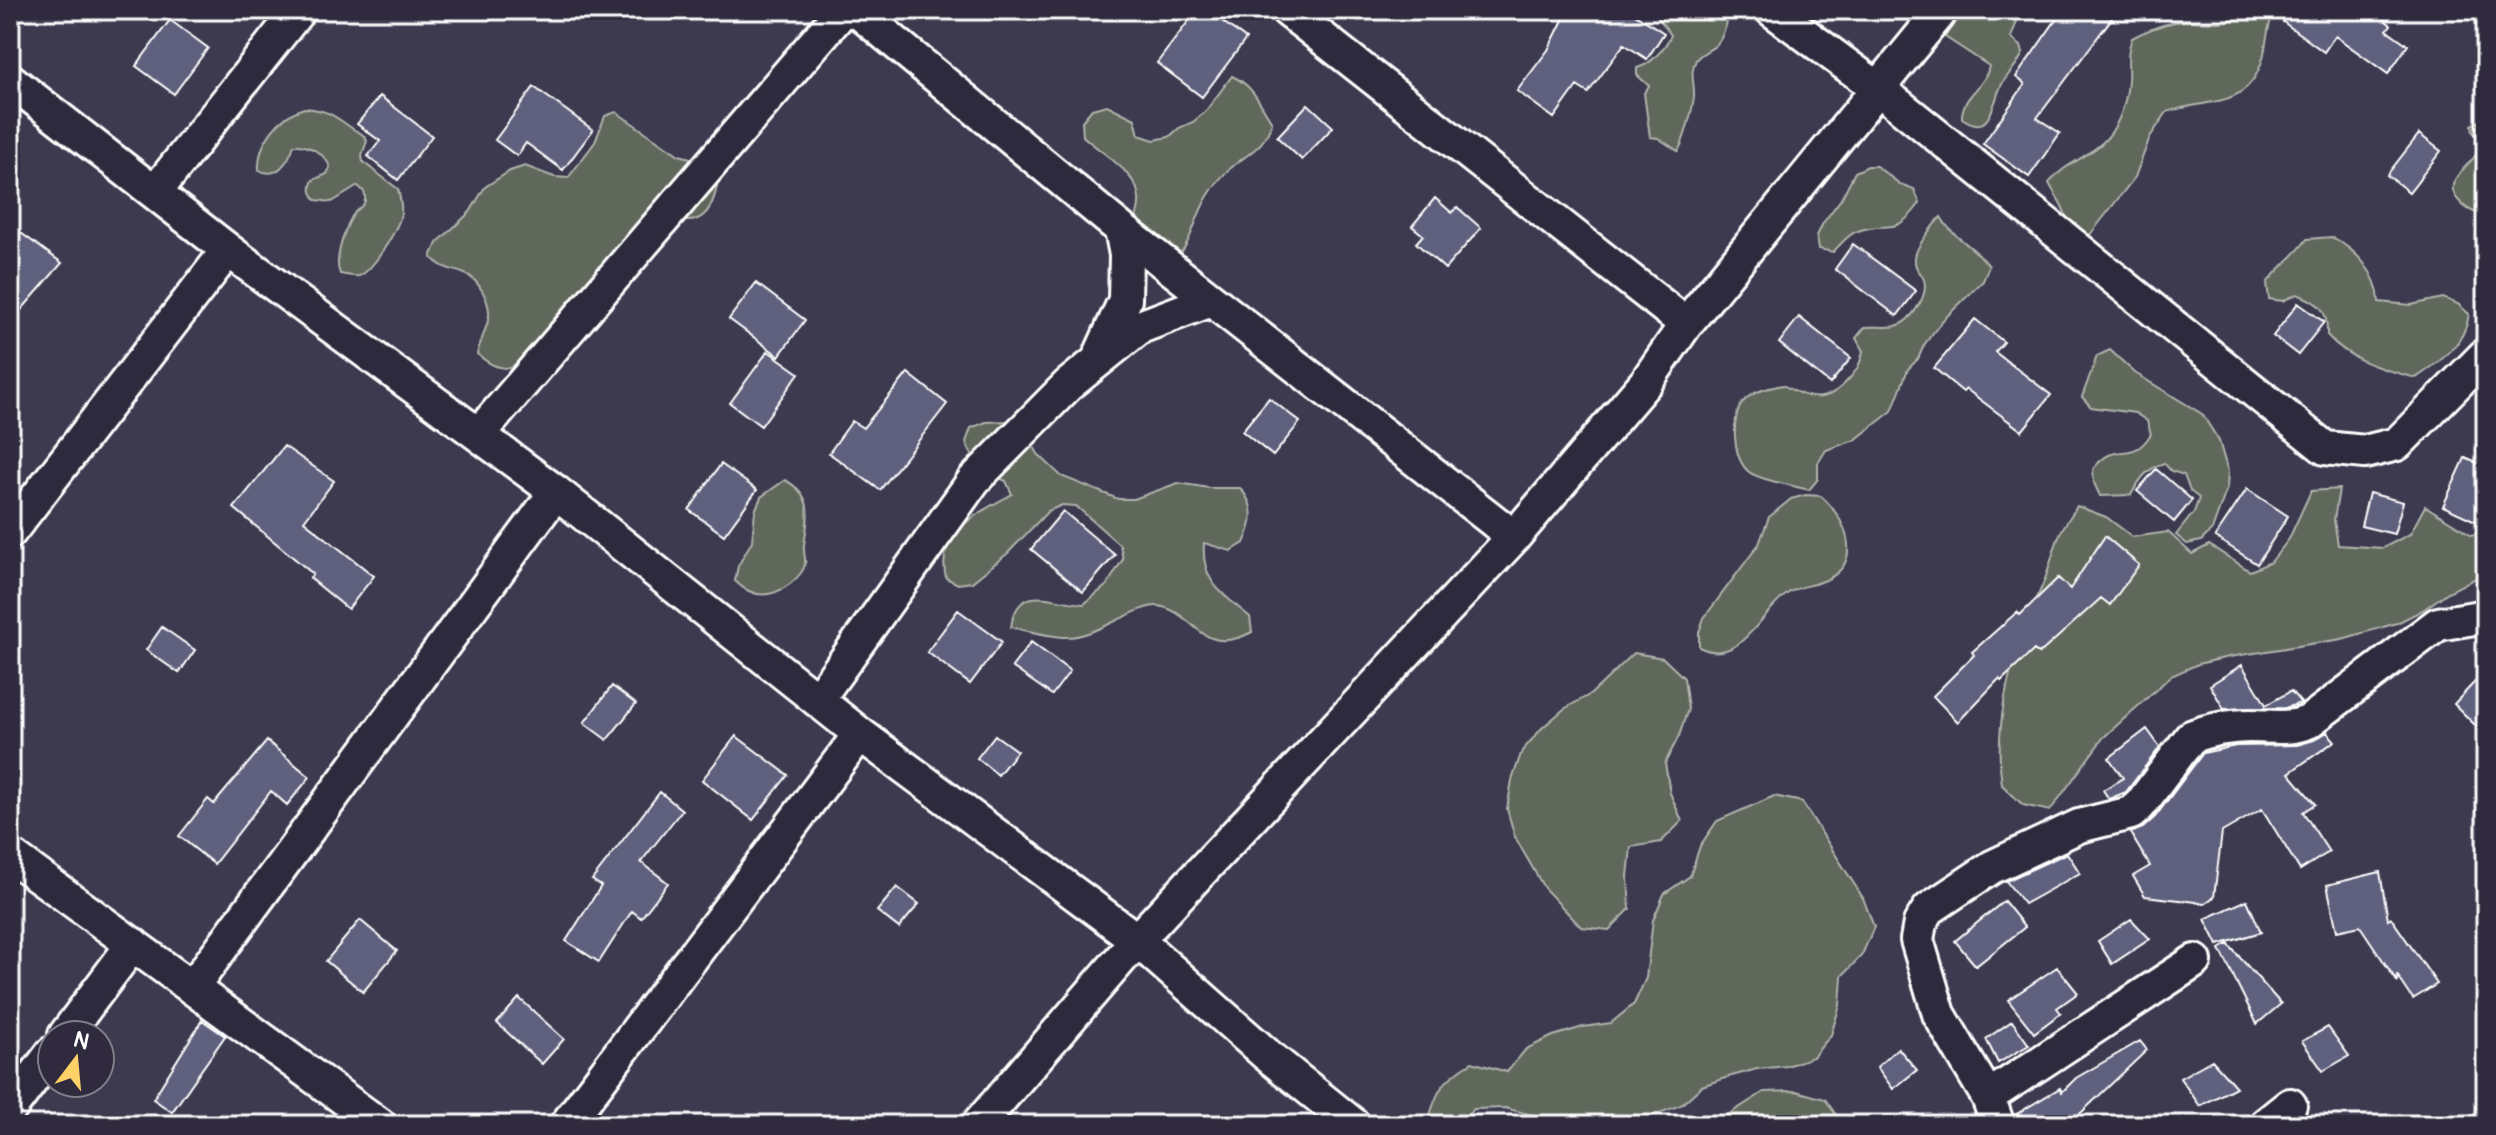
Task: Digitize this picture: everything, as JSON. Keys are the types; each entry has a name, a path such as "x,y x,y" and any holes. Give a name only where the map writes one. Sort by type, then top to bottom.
{"street":[{"path":"156,191 299,10"},
{"path":"479,434 843,10"},
{"path":"856,10 1121,229 1514,537"},
{"path":"1287,10 1686,324"},
{"path":"1772,10 1879,89 2325,448 2365,452 2397,444 2486,354"},
{"path":"978,1125 1137,940 1514,537 1646,382 1686,324 1942,10"},
{"path":"10,80 228,250 556,492 860,734 1137,940 1267,1055 1354,1125"},
{"path":"1098,362 1125,300 1126,255 1121,229"},
{"path":"10,532 228,250"},
{"path":"817,700 974,480 1068,385 1140,327 1211,300"},
{"path":"192,988 556,492"},
{"path":"2195,961 1993,1111 1939,1014 1917,940 1920,923 1929,909 1992,867 2079,826 2131,813 2191,737 2203,732 2246,726 2294,728 2308,722 2438,624 2486,616"},
{"path":"566,1125 860,734"},
{"path":"10,855 380,1125"},
{"path":"77,1019 133,944"},
{"path":"10,1109 36,1074"}],"green space":[{"path":"1658,10 1728,10 1719,42 1700,55 1694,65 1693,102 1678,151 1658,138 1650,137 1644,93 1649,86 1637,75 1637,68 1657,55 1671,35 1657,16"},
{"path":"1996,10 2021,10 2011,38 2021,46 2023,53 2001,86 1989,117 1985,122 1972,123 1962,118 1963,110 1989,66 1945,37 1957,18 1995,15"},
{"path":"2251,10 2275,10 2263,58 2248,86 2225,99 2167,112 2150,137 2135,177 2089,236 2072,229 2049,183 2062,170 2101,145 2116,125 2126,95 2132,38 2175,22 2223,22"},
{"path":"1232,76 1251,90 1272,122 1258,146 1214,187 1185,246 1174,261 1133,228 1139,203 1134,183 1083,136 1082,121 1092,109 1107,105 1135,119 1139,135 1154,140 1169,137 1205,112"},
{"path":"304,108 330,114 363,135 367,141 363,162 398,189 401,202 399,221 378,258 359,276 340,274 338,260 348,225 365,202 362,190 358,186 332,202 316,200 311,190 313,180 327,174 330,167 320,154 305,146 294,145 277,171 259,170 262,150 271,132 286,117"},
{"path":"616,112 679,155 694,159 718,180 710,207 700,218 674,219 515,368 490,364 477,354 489,316 486,298 470,277 443,266 431,257 437,243 470,212 485,187 510,171 525,166 554,177 568,178 595,142 605,116"},
{"path":"2486,117 2486,202 2479,213 2460,203 2453,192 2453,185 2483,143 2473,132 2472,125"},
{"path":"1876,166 1900,184 1914,189 1920,203 1897,225 1855,232 1833,252 1819,249 1817,236 1823,223 1841,199 1855,172"},
{"path":"1941,217 1951,231 1989,266 1983,281 1942,321 1924,345 1918,359 1908,369 1892,411 1855,440 1826,450 1818,463 1818,479 1809,490 1749,472 1739,458 1735,438 1736,418 1743,402 1756,393 1783,385 1810,397 1826,396 1841,387 1860,363 1863,351 1856,338 1865,327 1896,326 1918,307 1925,286 1916,265 1916,254"},
{"path":"2332,237 2349,249 2370,272 2379,302 2411,305 2443,298 2458,304 2469,314 2463,335 2457,343 2416,378 2368,363 2346,352 2327,335 2324,313 2312,301 2297,294 2283,301 2269,299 2267,283 2307,239"},
{"path":"2110,350 2135,373 2202,414 2219,441 2228,472 2227,488 2212,530 2201,541 2187,544 2176,535 2194,512 2199,498 2190,491 2184,475 2171,471 2164,463 2144,475 2131,495 2100,496 2094,483 2093,469 2110,455 2137,449 2151,434 2147,421 2135,413 2091,407 2082,397 2097,356"},
{"path":"1007,421 1030,440 1038,454 1061,476 1118,499 1134,499 1178,483 1209,488 1240,488 1249,501 1252,514 1244,543 1231,551 1204,543 1204,557 1210,578 1216,586 1250,617 1252,632 1235,639 1210,637 1182,616 1158,606 1139,610 1077,636 1053,636 1011,627 1015,613 1029,599 1049,598 1084,604 1107,585 1123,559 1120,545 1076,506 1062,505 1048,511 1008,553 972,582 958,584 946,578 944,562 953,536 973,517 1012,494 1006,481 977,461 966,442 971,428 986,422"},
{"path":"785,480 801,493 807,508 804,567 797,578 783,589 768,594 748,591 735,581 738,566 752,541 755,511 761,497"},
{"path":"2339,489 2334,520 2338,545 2383,548 2410,534 2425,506 2472,535 2486,529 2486,573 2397,623 2342,639 2198,664 2171,676 2103,738 2050,811 2023,805 2002,785 2000,733 2008,682 2058,538 2077,506 2106,517 2133,537 2168,532 2192,554 2209,545 2250,571 2271,562 2289,539 2311,491"},
{"path":"1806,495 1821,496 1843,526 1848,550 1846,561 1839,571 1828,579 1787,594 1737,645 1713,651 1699,647 1699,632 1704,618 1759,544 1769,517 1791,499"},
{"path":"1634,653 1663,658 1684,678 1688,709 1665,763 1670,793 1682,821 1661,842 1631,847 1628,877 1630,909 1609,930 1581,927 1544,888 1515,837 1507,809 1512,780 1522,751 1542,728 1564,709 1591,694"},
{"path":"1774,796 1802,802 1863,898 1874,927 1862,955 1842,976 1840,1005 1831,1035 1813,1057 1787,1066 1757,1069 1702,1086 1681,1105 1627,1125 1571,1125 1505,1108 1474,1109 1457,1125 1427,1125 1434,1103 1447,1081 1472,1062 1507,1072 1526,1049 1553,1036 1611,1023 1634,1004 1646,978 1653,920 1664,894 1690,876 1700,846 1717,821"},
{"path":"1796,1091 1825,1099 1843,1125 1712,1125 1764,1092"}],"building":[{"path":"1197,10 1207,10 1246,39 1202,97 1157,63"},
{"path":"1568,10 1629,10 1664,33 1647,59 1624,44 1588,93 1577,86 1554,118 1517,91 1548,50"},
{"path":"2063,10 2118,10 2037,118 2060,133 2029,177 1983,144 2025,84 2016,77"},
{"path":"2267,10 2372,10 2391,25 2387,30 2408,45 2388,74 2335,36 2324,52"},
{"path":"170,20 208,48 174,94 136,66"},
{"path":"534,87 593,130 563,170 526,143 517,156 495,140"},
{"path":"380,96 432,136 398,180 368,156 380,141 357,124"},
{"path":"1308,104 1333,127 1302,160 1277,137"},
{"path":"2419,134 2441,151 2409,192 2387,175"},
{"path":"1435,198 1452,213 1457,207 1481,228 1445,269 1416,243 1423,235 1412,226"},
{"path":"10,225 62,263 10,323"},
{"path":"1853,244 1916,291 1897,316 1835,269"},
{"path":"756,283 805,320 779,356 729,319"},
{"path":"2298,303 2324,322 2298,355 2273,336"},
{"path":"1799,317 1851,358 1830,384 1779,343"},
{"path":"1975,319 2004,342 1995,352 2051,395 2022,431 1966,389 1963,392 1934,368"},
{"path":"768,351 799,373 761,426 730,403"},
{"path":"908,373 947,404 880,490 829,453 852,421 863,428"},
{"path":"1269,398 1300,422 1273,456 1242,431"},
{"path":"284,446 334,481 304,521 374,576 348,609 310,578 313,574 234,508"},
{"path":"2465,458 2486,467 2486,526 2443,506"},
{"path":"721,464 757,490 724,535 689,510"},
{"path":"2156,469 2192,500 2174,522 2137,491"},
{"path":"2247,489 2288,516 2257,564 2215,537"},
{"path":"2369,493 2403,502 2394,534 2361,526"},
{"path":"1063,511 1115,555 1083,592 1031,549"},
{"path":"2105,536 2139,565 2110,605 2101,598 2039,654 2034,650 2001,681 1999,679 1958,722 1933,696 1974,655 1972,652 2017,612 2020,615 2058,578 2070,589"},
{"path":"958,610 1002,642 970,684 927,652"},
{"path":"162,627 195,650 179,673 146,650"},
{"path":"1031,642 1070,671 1052,695 1012,667"},
{"path":"2242,665 2266,705 2291,691 2301,703 2285,708 2224,709 2210,685"},
{"path":"2486,670 2486,736 2454,704"},
{"path":"612,686 636,704 607,740 584,723"},
{"path":"2147,729 2160,747 2126,792 2109,799 2103,790 2123,778 2109,758"},
{"path":"2327,732 2335,741 2289,773 2315,804 2303,812 2329,852 2300,870 2262,809 2222,832 2214,897 2205,903 2145,896 2133,876 2150,866 2130,833 2143,828 2155,817 2203,753 2236,746 2297,745"},
{"path":"995,735 1017,751 998,775 977,758"},
{"path":"736,736 788,775 753,820 702,780"},
{"path":"267,741 310,777 287,805 271,791 214,864 179,836 208,799 214,804"},
{"path":"660,792 682,810 641,862 668,883 641,918 632,911 599,962 566,941 601,886 592,880"},
{"path":"2067,853 2080,873 2024,904 2006,881"},
{"path":"2380,872 2388,920 2391,918 2437,984 2413,999 2397,975 2398,983 2360,926 2337,931 2327,885"},
{"path":"897,887 919,904 899,928 877,911"},
{"path":"2247,900 2261,932 2218,945 2205,919"},
{"path":"2004,901 2025,927 1976,966 1955,941"},
{"path":"2131,919 2150,939 2112,964 2098,941"},
{"path":"360,920 397,951 363,992 326,961"},
{"path":"2228,944 2281,1004 2257,1024 2220,949"},
{"path":"2057,967 2078,993 2057,1008 2061,1013 2034,1033 2008,1000"},
{"path":"519,998 564,1039 542,1064 497,1023"},
{"path":"202,1020 225,1036 172,1112 153,1099"},
{"path":"2012,1021 2029,1045 1998,1063 1986,1039"},
{"path":"2328,1027 2349,1056 2323,1071 2302,1041"},
{"path":"2140,1041 2147,1050 2082,1112 2063,1125 2017,1125 2015,1115 2060,1088 2062,1092 2076,1078"},
{"path":"1898,1048 1917,1070 1893,1089 1877,1067"},
{"path":"2212,1060 2236,1087 2200,1106 2180,1078"}]}
